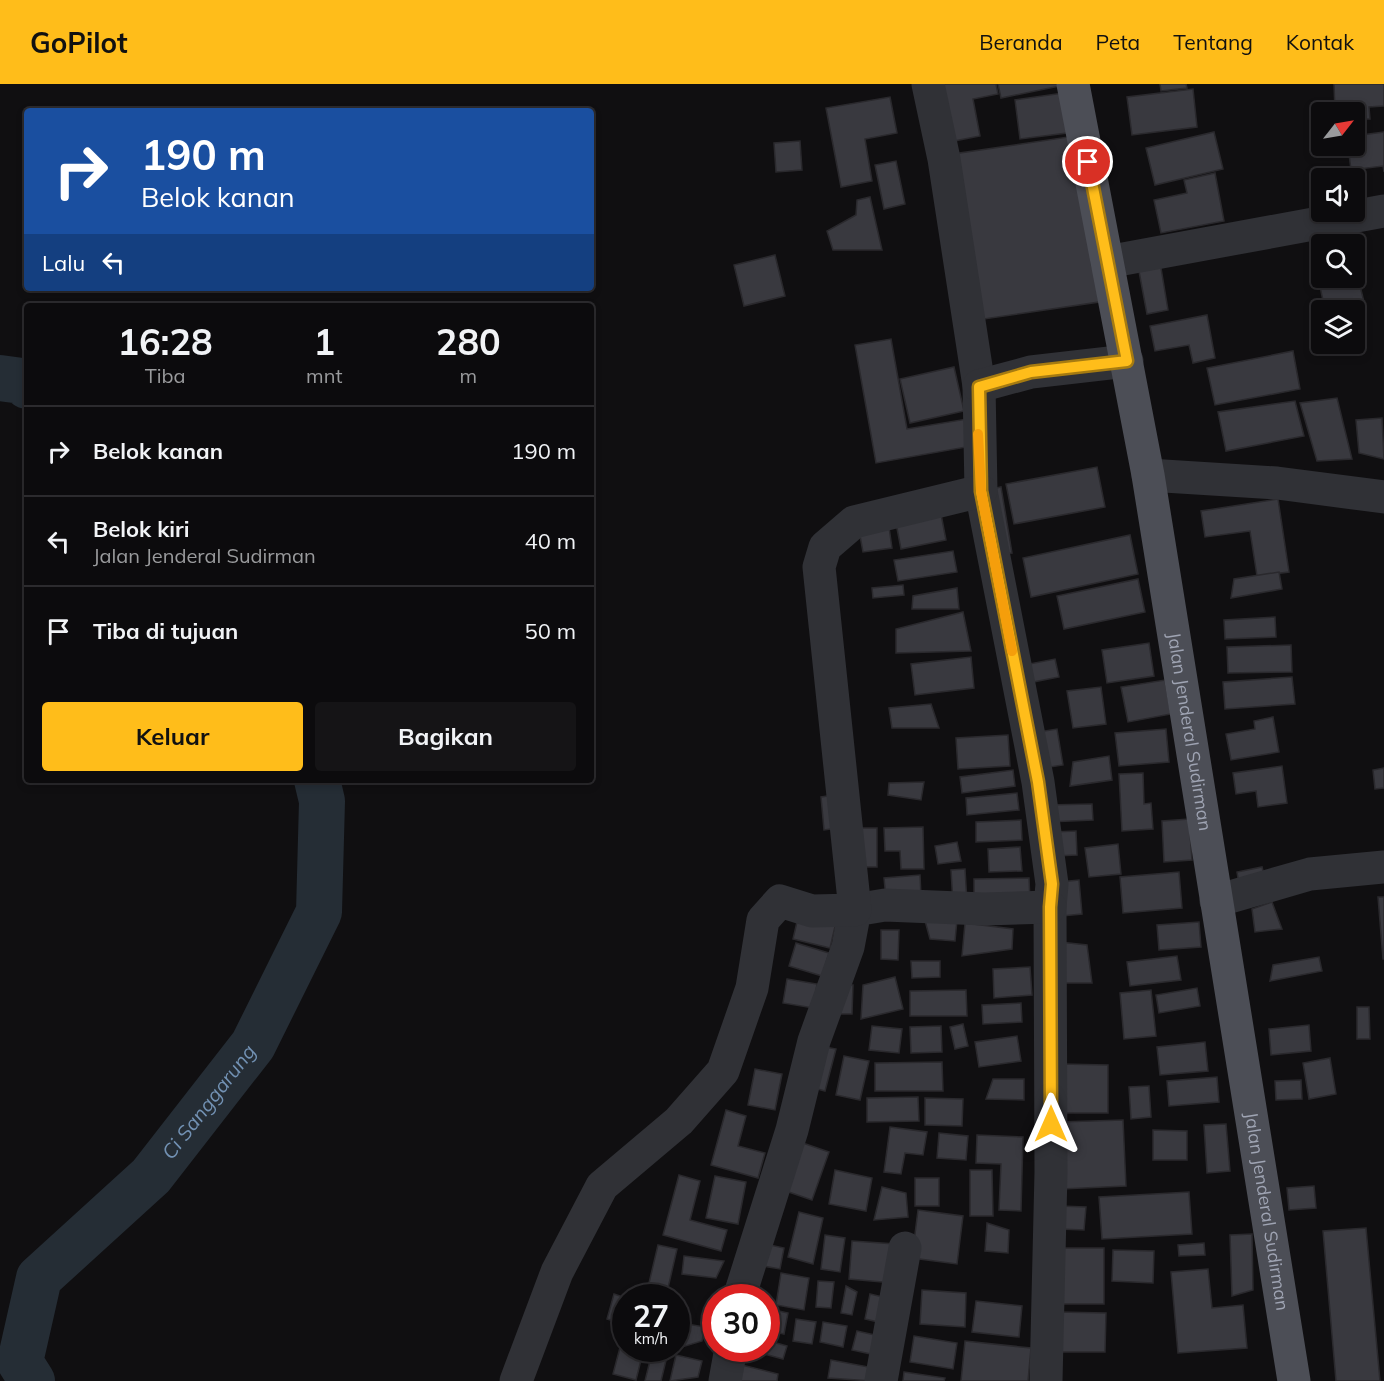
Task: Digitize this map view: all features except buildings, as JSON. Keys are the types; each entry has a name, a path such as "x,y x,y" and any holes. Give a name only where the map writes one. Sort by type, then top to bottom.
{"main road":[{"name":"Jalan Jenderal Sudirman","path":"1073,84 1148,475 1294,1381"}],"street":[{"path":"928,84 944,159 979,387 981,491 1038,782 1052,884 1050,907 1051,1172 1046,1381"},
{"path":"1107,262 1384,211"},
{"path":"979,387 1031,372 1127,361"},
{"path":"1148,475 1277,483 1384,497"},
{"path":"743,1284 792,1130 814,1041 848,947 855,910 819,567 825,547 854,522 981,491"},
{"path":"1216,901 1324,872 1384,867"},
{"path":"516,1381 557,1272 602,1186 679,1121 723,1071 752,988 763,920 780,901 812,910 855,910 885,905 984,909 1050,907"},
{"path":"881,1381 905,1248"},
{"path":"725,1381 728,1362"}],"waterway":[{"name":"Ci Sanggarung","path":"0,378 24,383"},
{"name":"Ci Sanggarung","path":"32,1381 20,1362 39,1278 151,1176 253,1045 319,912 322,801 318,783"}],"slow traffic":[{"path":"978,434 981,491 1012,651"}],"route":[{"path":"1051,1124 1050,907 1052,884 1038,782 1014,669 1002,592 981,491 978,405 979,387 1031,372 1070,365 1127,361 1088,162"}]}
